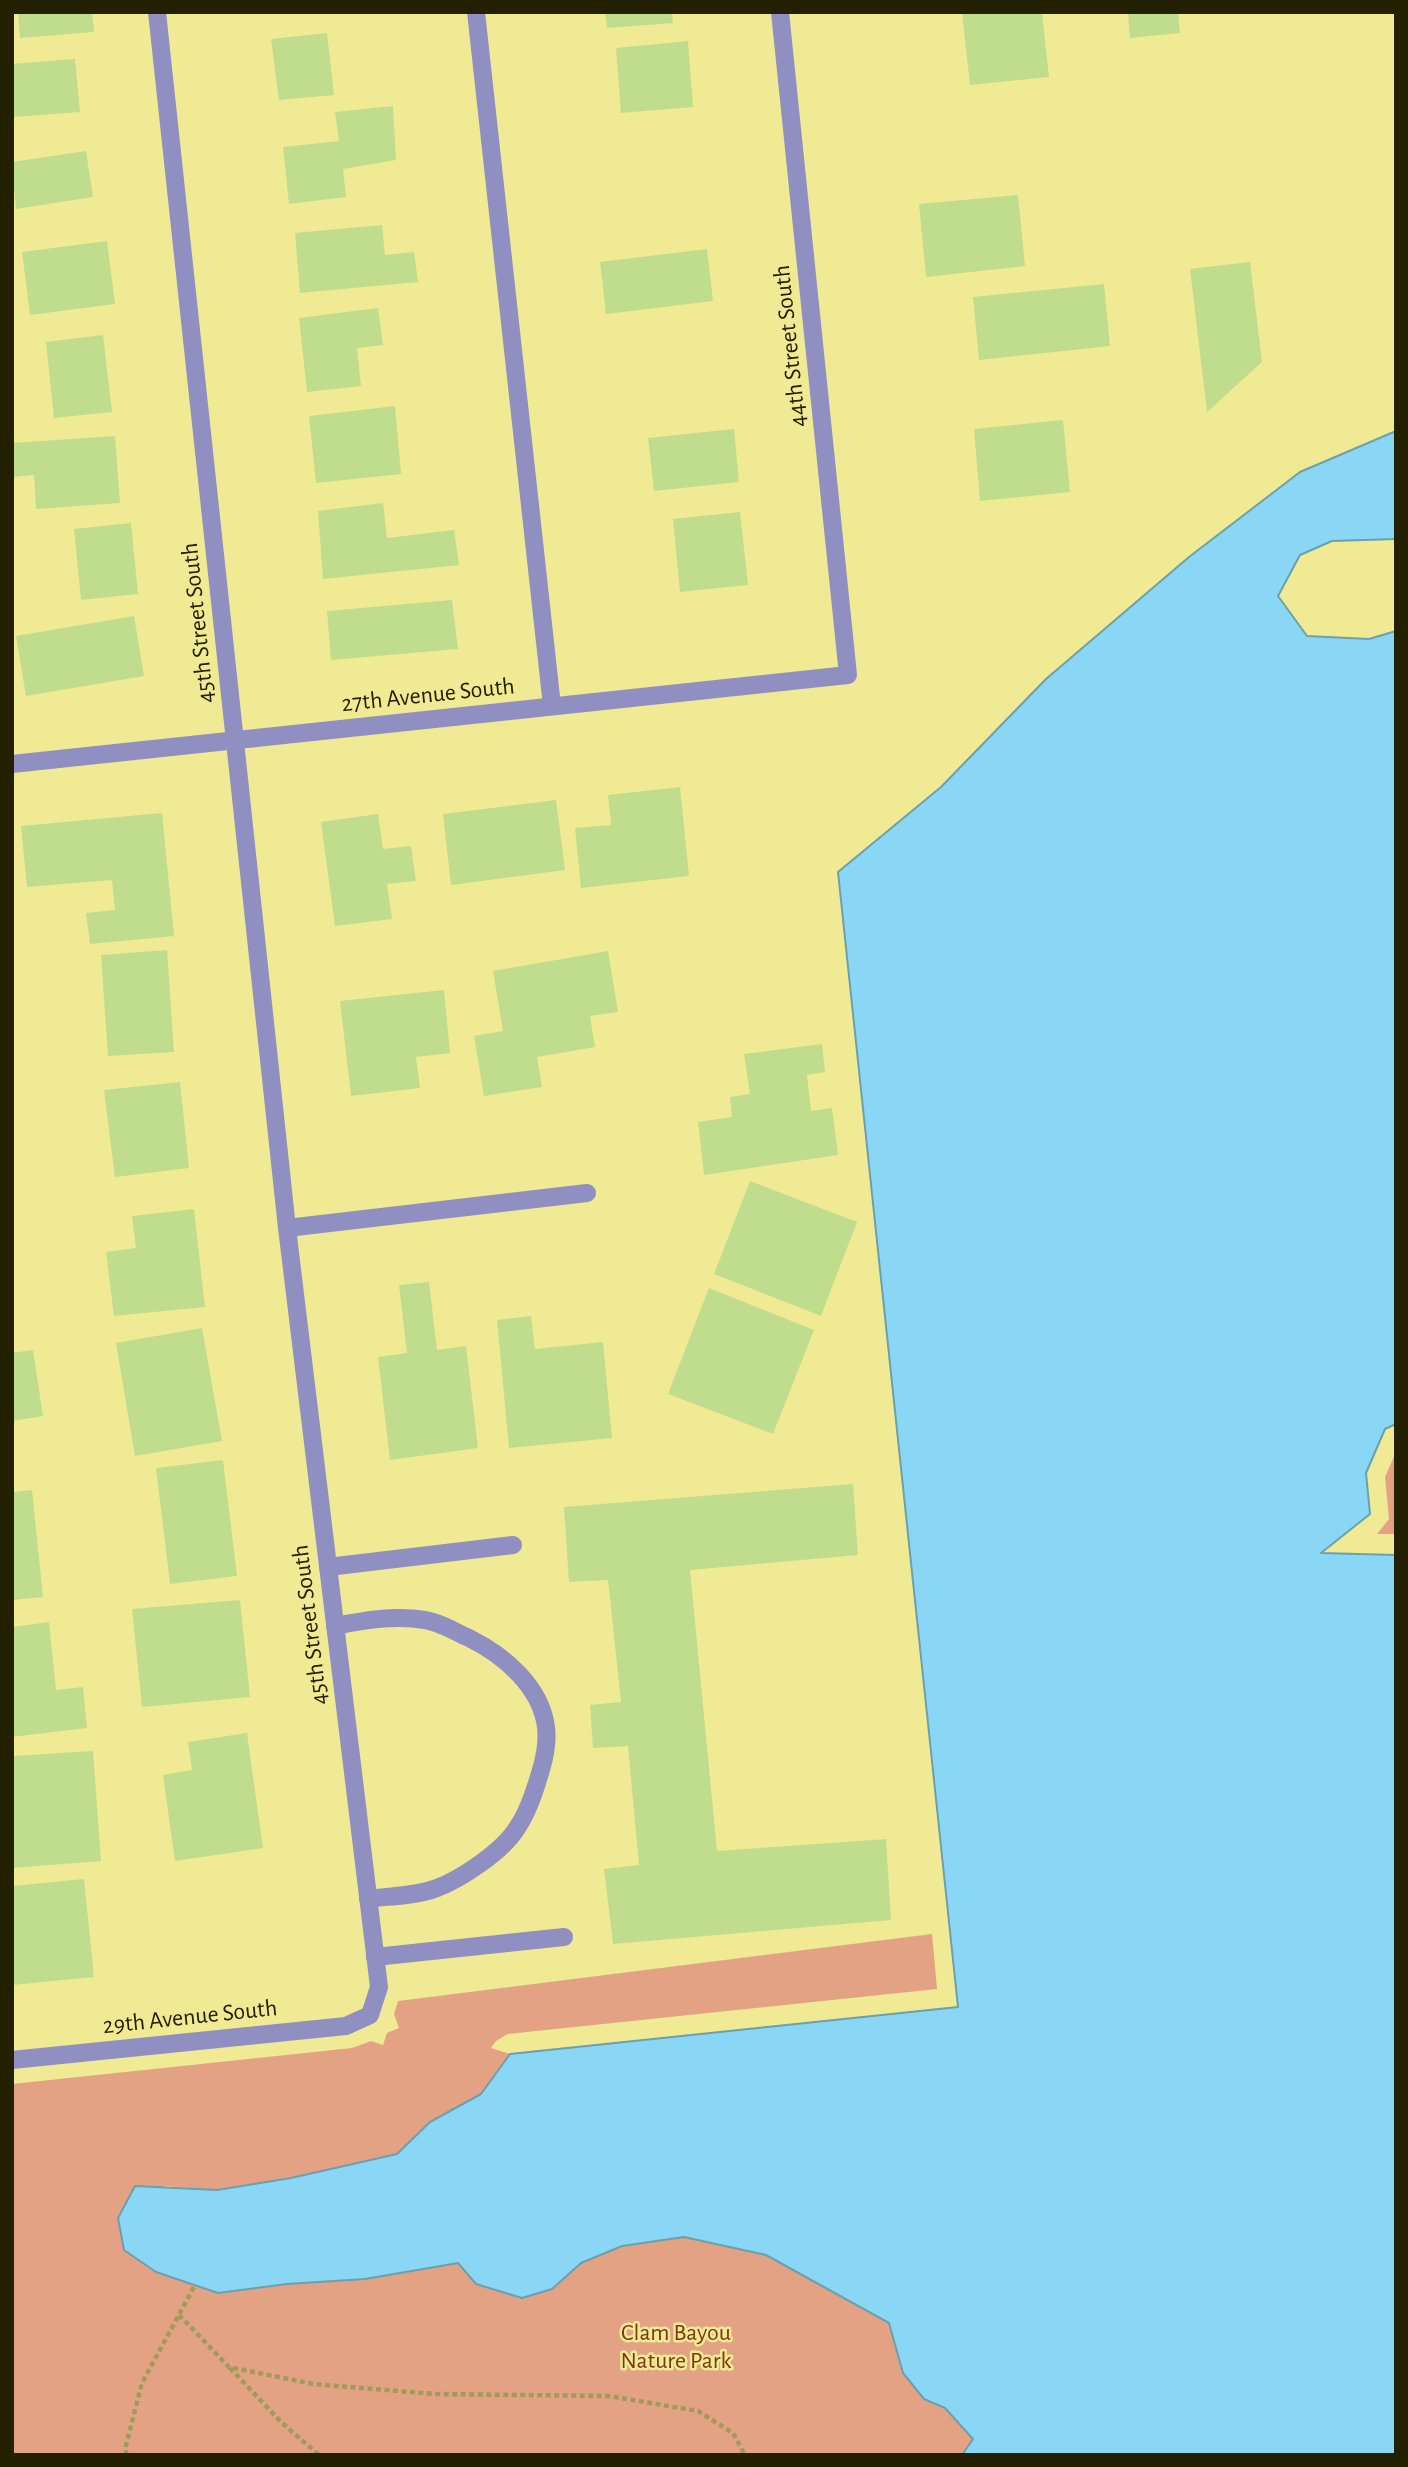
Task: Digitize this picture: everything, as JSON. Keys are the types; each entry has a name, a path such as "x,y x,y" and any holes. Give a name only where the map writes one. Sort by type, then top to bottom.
{"street":[{"name":"45th Street South","path":"157,12 287,1228 379,1987 370,2015"},
{"path":"476,12 552,706"},
{"name":"44th Street South","path":"780,12 848,675"},
{"name":"27th Avenue South","path":"12,764 848,675"},
{"path":"287,1228 587,1193"},
{"path":"328,1567 513,1545"},
{"path":"335,1626 403,1617 429,1620 480,1644 509,1665 530,1687 543,1711 546,1730 545,1751 529,1804 517,1829 497,1850 437,1888 368,1899"},
{"path":"375,1957 564,1937"},
{"name":"29th Avenue South","path":"12,2060 346,2026 370,2015"}],"path":[{"path":"127,2455 125,2449 142,2384 195,2285"},
{"path":"179,2315 282,2423 319,2455"},
{"path":"229,2367 313,2384 435,2394 609,2396 698,2411 733,2434 745,2455"}],"green space":[{"path":"1396,1452 1396,1534 1377,1534 1389,1519 1385,1477"},
{"name":"Clam Bayou Nature Park","path":"932,1934 937,1989 508,2034 496,2041 491,2048 510,2054 481,2094 430,2122 397,2154 291,2178 217,2190 164,2186 218,2293 287,2284 365,2279 458,2263 476,2284 552,2289 581,2263 622,2246 684,2237 766,2255 889,2323 903,2373 924,2399 945,2408 973,2439 962,2455 12,2455 12,2084 352,2048 371,2041 383,2045 387,2033 399,2028 394,2014 398,2001"}],"water":[{"path":"1396,431 1396,539 1332,541 1300,555 1278,596 1307,636 1369,639 1396,631 1396,1424 1385,1429 1366,1473 1370,1514 1321,1553 1396,1555 1396,2455 962,2455 973,2439 945,2408 924,2399 903,2373 889,2323 766,2255 684,2237 622,2246 581,2263 552,2289 522,2298 476,2284 458,2263 365,2279 287,2284 218,2293 156,2272 124,2250 118,2218 135,2186 217,2190 291,2178 397,2154 430,2122 481,2094 510,2054 958,2007 838,872 941,787 1046,679 1189,557 1300,472"}],"building":[{"path":"18,12 92,12 94,32 20,38"},
{"path":"605,12 672,12 673,23 607,28"},
{"path":"962,12 1042,12 1049,77 970,85"},
{"path":"1128,12 1178,12 1180,33 1130,38"},
{"path":"327,33 334,95 279,100 271,39"},
{"path":"688,41 693,107 621,113 616,48"},
{"path":"75,59 80,112 14,117 12,64"},
{"path":"393,106 396,160 343,169 346,197 289,204 283,147 339,141 335,112"},
{"path":"86,151 93,197 16,209 12,162"},
{"path":"1018,195 1025,266 926,277 919,204"},
{"path":"382,225 385,255 414,252 418,282 300,293 295,233"},
{"path":"107,241 115,304 30,315 22,252"},
{"path":"707,249 713,301 606,314 600,262"},
{"path":"1250,262 1262,362 1207,412 1190,269"},
{"path":"1104,284 1110,346 979,360 973,297"},
{"path":"378,308 383,345 357,348 361,386 307,392 299,318"},
{"path":"103,335 112,412 54,418 46,342"},
{"path":"395,406 401,474 316,483 309,416"},
{"path":"1063,420 1070,492 980,501 974,429"},
{"path":"734,429 739,482 654,491 648,438"},
{"path":"115,436 120,503 36,509 34,475 12,477 12,443"},
{"path":"383,503 387,538 454,530 459,565 323,579 318,511"},
{"path":"740,512 748,585 680,592 673,519"},
{"path":"131,523 138,594 81,600 74,529"},
{"path":"452,600 458,649 331,660 327,611"},
{"path":"134,616 144,676 26,696 16,636"},
{"path":"680,787 689,876 581,888 575,828 611,825 608,795"},
{"path":"556,800 565,870 451,885 443,814"},
{"path":"162,813 174,936 90,944 86,913 115,910 112,880 27,887 21,826"},
{"path":"378,814 383,849 411,846 416,881 387,884 392,919 335,926 321,822"},
{"path":"167,950 174,1052 108,1056 101,955"},
{"path":"608,951 618,1012 590,1016 595,1047 537,1057 542,1087 484,1096 474,1036 503,1031 493,971"},
{"path":"444,990 450,1053 416,1057 420,1088 351,1096 340,1001"},
{"path":"822,1044 825,1072 807,1075 811,1111 832,1108 838,1155 704,1175 698,1122 732,1117 730,1097 750,1094 744,1054"},
{"path":"180,1082 189,1168 115,1177 104,1090"},
{"path":"750,1181 857,1222 821,1316 714,1274"},
{"path":"194,1209 205,1307 114,1316 106,1252 136,1248 132,1216"},
{"path":"429,1282 437,1350 466,1346 478,1448 390,1460 378,1357 407,1353 399,1285"},
{"path":"709,1288 814,1330 773,1434 668,1394"},
{"path":"531,1316 535,1349 603,1342 612,1438 509,1448 497,1320"},
{"path":"202,1328 222,1441 135,1456 116,1343"},
{"path":"33,1350 43,1416 12,1421 12,1353"},
{"path":"223,1460 237,1576 170,1584 156,1468"},
{"path":"853,1484 858,1555 690,1570 717,1851 886,1839 891,1920 613,1944 604,1869 639,1865 628,1746 593,1748 590,1705 621,1702 608,1580 569,1582 564,1507"},
{"path":"32,1490 43,1597 12,1600 12,1492"},
{"path":"240,1600 250,1697 142,1707 132,1609"},
{"path":"49,1622 56,1690 83,1687 87,1728 12,1737 12,1627"},
{"path":"247,1733 263,1848 175,1861 163,1775 192,1770 188,1742"},
{"path":"93,1751 101,1861 12,1868 12,1756"},
{"path":"84,1879 94,1977 12,1985 12,1886"}]}
